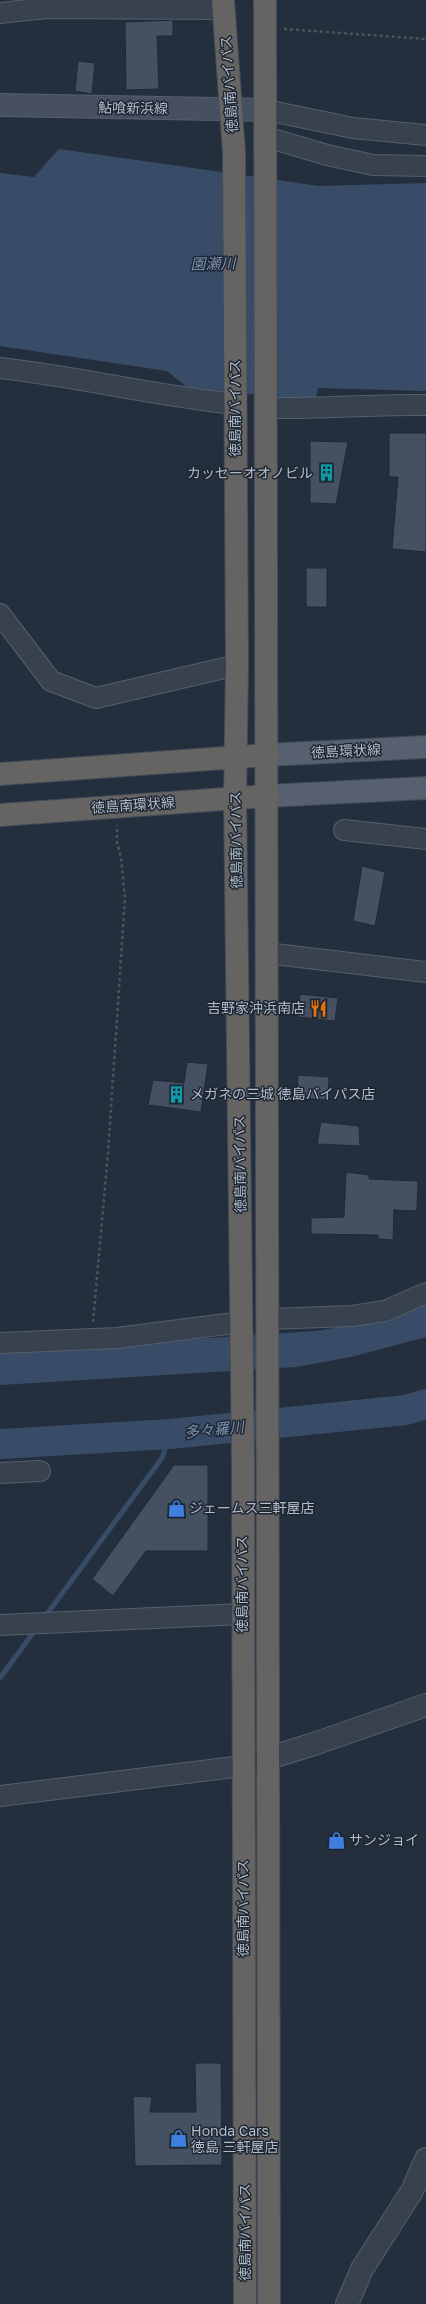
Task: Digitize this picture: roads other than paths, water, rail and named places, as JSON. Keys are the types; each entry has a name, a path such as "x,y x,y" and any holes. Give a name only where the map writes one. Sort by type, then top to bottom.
{"highway":[{"name":"徳島南バイパス","path":"265,0 267,404 266,953 269,2304"},
{"name":"徳島南バイパス","path":"223,4 234,152 237,665 235,799 243,1460 242,1614 245,2304"},
{"path":"0,774 267,755"},
{"name":"徳島南環状線","path":"0,814 267,796"}],"main road":[{"name":"鮎喰新浜線","path":"1,104 266,110"},
{"name":"徳島環状線","path":"267,755 426,747"},
{"path":"267,796 426,788"}],"street":[{"path":"0,13 46,8 223,4"},
{"path":"266,110 353,128 426,135"},
{"path":"266,147 327,155 373,165 426,166"},
{"path":"0,368 50,373 203,400 235,399"},
{"path":"267,404 319,409 371,404 426,405"},
{"path":"0,614 51,681 96,698 237,665"},
{"path":"344,830 426,839"},
{"path":"266,953 426,972"},
{"path":"267,1324 352,1316 385,1311 426,1293"},
{"path":"0,1343 116,1338 242,1325"},
{"path":"0,1473 40,1471"},
{"path":"7,1625 242,1614"},
{"path":"0,1796 243,1766 426,1706"},
{"path":"347,2304 362,2269 412,2191 426,2159"}],"water":[{"name":"園瀬川","path":"59,149 319,186 426,183 426,391 318,388 315,400 188,388 167,371 0,346 0,173 34,177"},
{"path":"426,1305 426,1337 351,1357 296,1367 0,1385 0,1352 316,1331 380,1320"}],"waterway":[{"name":"多々羅川","path":"0,1444 170,1434 406,1410 426,1404"},
{"path":"44,1618 162,1458 170,1434"},
{"path":"0,1678 36,1629"}],"place":[{"name":"カッセーオオノビル","path":"326,473"},
{"name":"吉野家沖浜南店","path":"318,1008"},
{"name":"メガネの三城 徳島バイパス店","path":"177,1094"},
{"name":"ジェームス三軒屋店","path":"176,1508"},
{"name":"サンジョイ","path":"336,1840"},
{"name":"Honda Cars 徳島 三軒屋店","path":"178,2139"}]}
